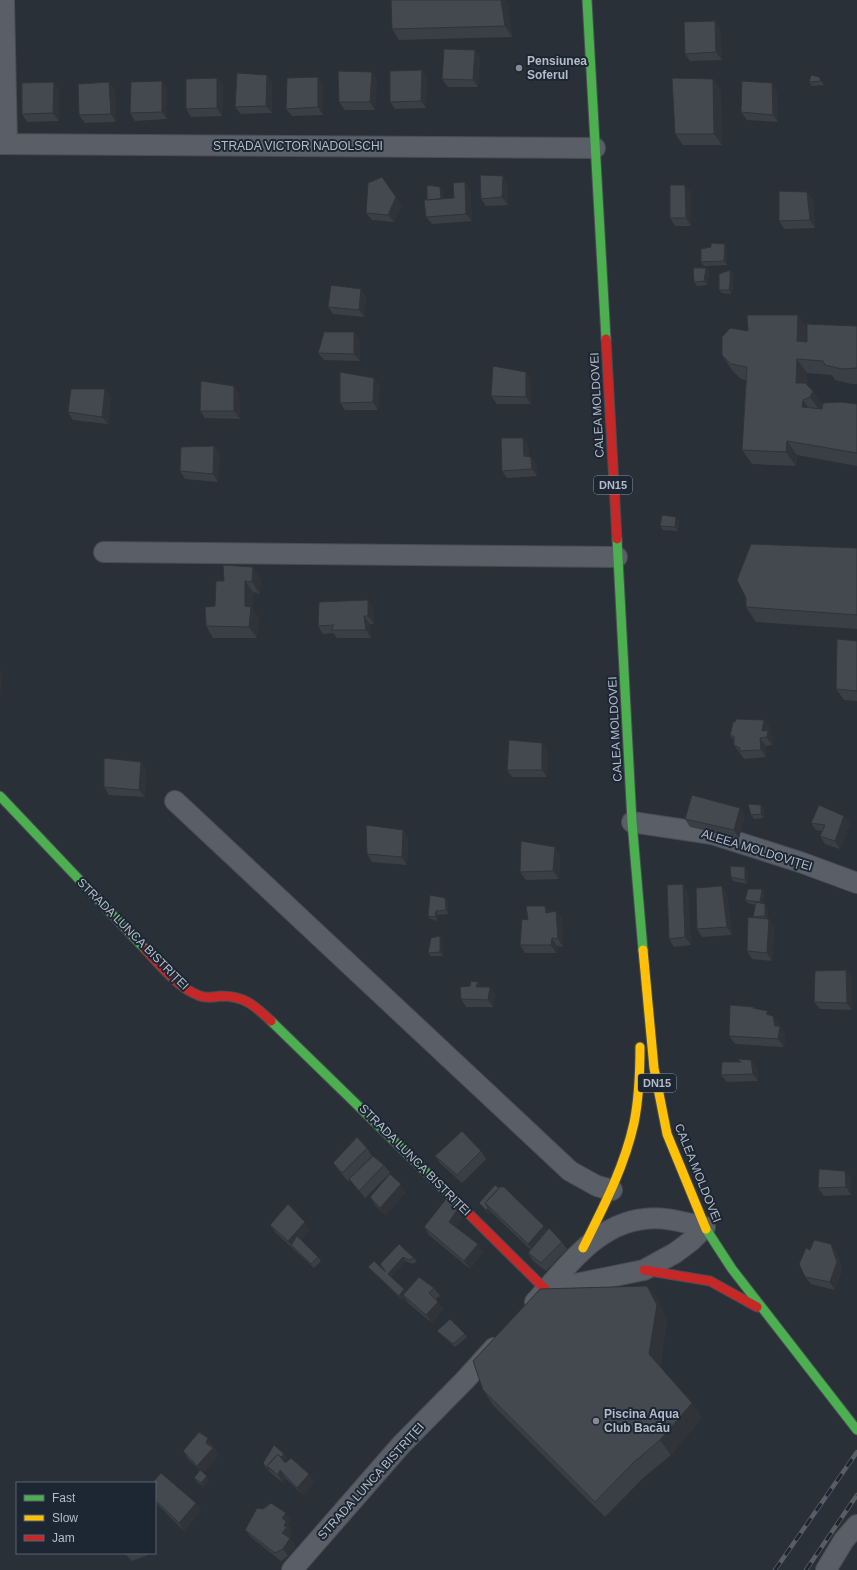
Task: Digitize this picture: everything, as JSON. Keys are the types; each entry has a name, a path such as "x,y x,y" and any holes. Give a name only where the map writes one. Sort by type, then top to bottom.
{"main road":[{"name":"CALEA MOLDOVEI","path":"587,0 632,822 643,931 654,1068 667,1134 705,1227 732,1269 857,1430"},
{"name":"STRADA LUNCA BISTRIȚEI","path":"0,796 166,971 190,992 202,997 233,996 252,1003 546,1290"},
{"path":"641,1025 643,931"},
{"path":"583,1248 612,1190 632,1132 640,1080 640,1041"},
{"path":"644,1270 710,1281 764,1310"}],"street":[{"path":"4,0 4,144"},
{"name":"STRADA VICTOR NADOLSCHI","path":"4,144 595,148"},
{"path":"104,552 617,557"},
{"path":"175,801 570,1171 597,1186 612,1190"},
{"name":"ALEEA MOLDOVIȚEI","path":"632,822 712,834 800,862 857,883"},
{"path":"521,1318 583,1248 623,1223 645,1218 705,1227"},
{"path":"546,1290 644,1270 675,1253 691,1241 705,1227"},
{"name":"STRADA LUNCA BISTRIȚEI","path":"292,1570 401,1445 465,1380 506,1335"},
{"path":"826,1570 844,1540 857,1525"}],"building":[{"path":"391,0 501,0 505,26 392,29"},
{"path":"715,21 716,52 685,54 684,22"},
{"path":"444,49 475,50 473,80 442,79"},
{"path":"422,70 421,101 390,102 390,71"},
{"path":"338,71 372,72 370,102 339,102"},
{"path":"237,73 267,75 266,106 235,107"},
{"path":"811,75 819,77 821,81 809,82"},
{"path":"318,77 318,107 286,109 287,78"},
{"path":"217,78 217,108 186,109 186,79"},
{"path":"672,78 713,79 714,134 675,134"},
{"path":"162,81 162,112 130,113 131,82"},
{"path":"742,81 772,83 773,115 741,112"},
{"path":"54,82 53,113 22,114 22,83"},
{"path":"109,82 111,114 79,115 78,84"},
{"path":"480,175 503,176 502,197 481,199"},
{"path":"382,177 396,197 388,215 366,213 368,183"},
{"path":"465,182 466,214 426,217 424,200 454,198 453,183"},
{"path":"427,185 440,187 441,199 427,200"},
{"path":"670,185 685,185 686,218 670,218"},
{"path":"779,191 807,192 810,220 779,221"},
{"path":"711,243 725,244 724,261 701,262 701,249 711,247"},
{"path":"693,268 706,268 704,281 694,282"},
{"path":"730,270 729,290 719,290 719,274"},
{"path":"331,285 361,289 359,310 328,307"},
{"path":"747,315 798,315 797,341 807,342 807,324 857,326 857,368 842,369 825,365 823,361 797,359 796,383 805,383 813,391 810,397 803,400 802,407 822,409 823,403 841,402 857,404 857,453 787,441 786,452 742,450 747,367 731,364 722,355 722,337 730,328 748,331"},
{"path":"324,332 354,332 354,354 318,353"},
{"path":"493,366 526,372 526,397 491,396"},
{"path":"340,372 374,378 373,402 340,403"},
{"path":"201,381 234,386 234,411 200,411"},
{"path":"71,389 105,389 102,417 68,412"},
{"path":"501,438 523,438 524,456 531,457 532,469 502,471"},
{"path":"214,446 213,474 180,471 181,447"},
{"path":"662,515 676,517 675,527 660,526"},
{"path":"751,544 857,548 857,615 746,607 746,598 737,580"},
{"path":"223,565 253,567 252,582 245,581 245,606 251,607 249,627 206,626 205,607 215,606 216,581 224,581"},
{"path":"368,600 368,616 364,616 366,630 331,630 334,625 318,626 319,602"},
{"path":"837,639 857,641 857,691 836,689"},
{"path":"736,719 764,720 762,731 768,730 767,737 760,738 761,750 739,751 740,748 734,745 734,736 730,736 733,722 735,722"},
{"path":"509,740 542,743 542,770 507,770"},
{"path":"104,758 141,762 139,790 104,787"},
{"path":"692,795 740,808 734,830 685,819"},
{"path":"748,804 761,805 761,814 751,815"},
{"path":"819,805 844,816 835,841 820,836 825,825 811,823"},
{"path":"366,825 403,830 402,857 367,854"},
{"path":"521,841 555,847 553,871 520,872"},
{"path":"730,866 745,867 745,880 731,877"},
{"path":"683,884 685,937 669,939 667,885"},
{"path":"722,886 727,927 697,929 696,888"},
{"path":"748,889 762,889 760,902 745,900"},
{"path":"430,895 445,898 446,910 436,911 435,917 428,916"},
{"path":"756,902 765,904 765,916 753,917"},
{"path":"526,906 545,906 546,913 556,911 558,939 552,938 551,945 520,945 522,919 528,920"},
{"path":"748,917 769,919 767,953 747,951"},
{"path":"440,936 440,952 428,953 431,938"},
{"path":"846,970 847,1003 814,1002 815,971"},
{"path":"471,981 478,982 476,987 490,987 488,1000 461,999 460,987 470,986"},
{"path":"730,1005 754,1007 753,1008 768,1011 766,1014 773,1016 775,1026 780,1026 778,1039 729,1036"},
{"path":"738,1059 751,1060 753,1074 721,1075 722,1062 741,1062"},
{"path":"462,1131 481,1151 457,1175 435,1156"},
{"path":"357,1137 367,1148 342,1173 333,1163"},
{"path":"373,1156 384,1165 359,1191 349,1179"},
{"path":"819,1169 845,1171 846,1187 818,1188"},
{"path":"390,1174 401,1184 380,1208 370,1197"},
{"path":"495,1185 499,1188 485,1203 488,1208 486,1210 479,1203"},
{"path":"500,1187 504,1187 544,1226 528,1244 485,1203"},
{"path":"446,1199 457,1210 449,1222 478,1244 464,1261 424,1227"},
{"path":"288,1204 305,1222 288,1241 270,1225"},
{"path":"549,1228 562,1242 541,1263 528,1253"},
{"path":"297,1236 318,1257 311,1264 291,1245"},
{"path":"814,1240 831,1244 837,1262 830,1282 805,1277 799,1264 806,1248 810,1250"},
{"path":"399,1244 414,1258 409,1260 403,1257 388,1274 404,1289 399,1296 368,1267 374,1261 386,1272 380,1264"},
{"path":"419,1277 434,1288 429,1293 438,1302 426,1315 403,1295"},
{"path":"647,1286 657,1305 649,1354 692,1403 660,1440 633,1463 595,1502 483,1390 473,1361 540,1289"},
{"path":"450,1319 465,1334 453,1344 437,1331"},
{"path":"199,1432 208,1438 206,1443 213,1448 197,1466 183,1451"},
{"path":"274,1445 284,1454 281,1457 278,1454 267,1466 269,1470 263,1463"},
{"path":"278,1454 285,1463 291,1458 309,1474 297,1488 280,1470 278,1475 267,1466"},
{"path":"200,1470 207,1476 201,1483 194,1478"},
{"path":"161,1473 196,1503 179,1523 156,1501 156,1482 153,1482"},
{"path":"271,1503 286,1513 282,1518 286,1521 284,1526 287,1527 282,1533 290,1538 283,1549 275,1553 245,1530 257,1508 263,1509"}],"railway":[{"path":"775,1570 857,1452"},
{"path":"806,1570 857,1495"}],"traffic: fast":[{"path":"587,0 606,339"},
{"path":"617,539 632,822 643,950"},
{"path":"0,796 145,949"},
{"path":"271,1021 462,1207"},
{"path":"706,1229 732,1269 857,1430"}],"traffic: slow":[{"path":"643,950 654,1068 667,1134 706,1229"},
{"path":"583,1248 619,1172 630,1140 637,1104 640,1047"}],"traffic: jam":[{"path":"606,339 617,539"},
{"path":"145,949 170,976 184,988 202,997 229,996 243,1000 254,1006 271,1021"},
{"path":"462,1207 546,1290"},
{"path":"644,1270 710,1281 757,1307"}],"place":[{"name":"Pensiunea Soferul","path":"519,68"},
{"name":"Piscina Aqua Club Bacău","path":"596,1421"}]}
